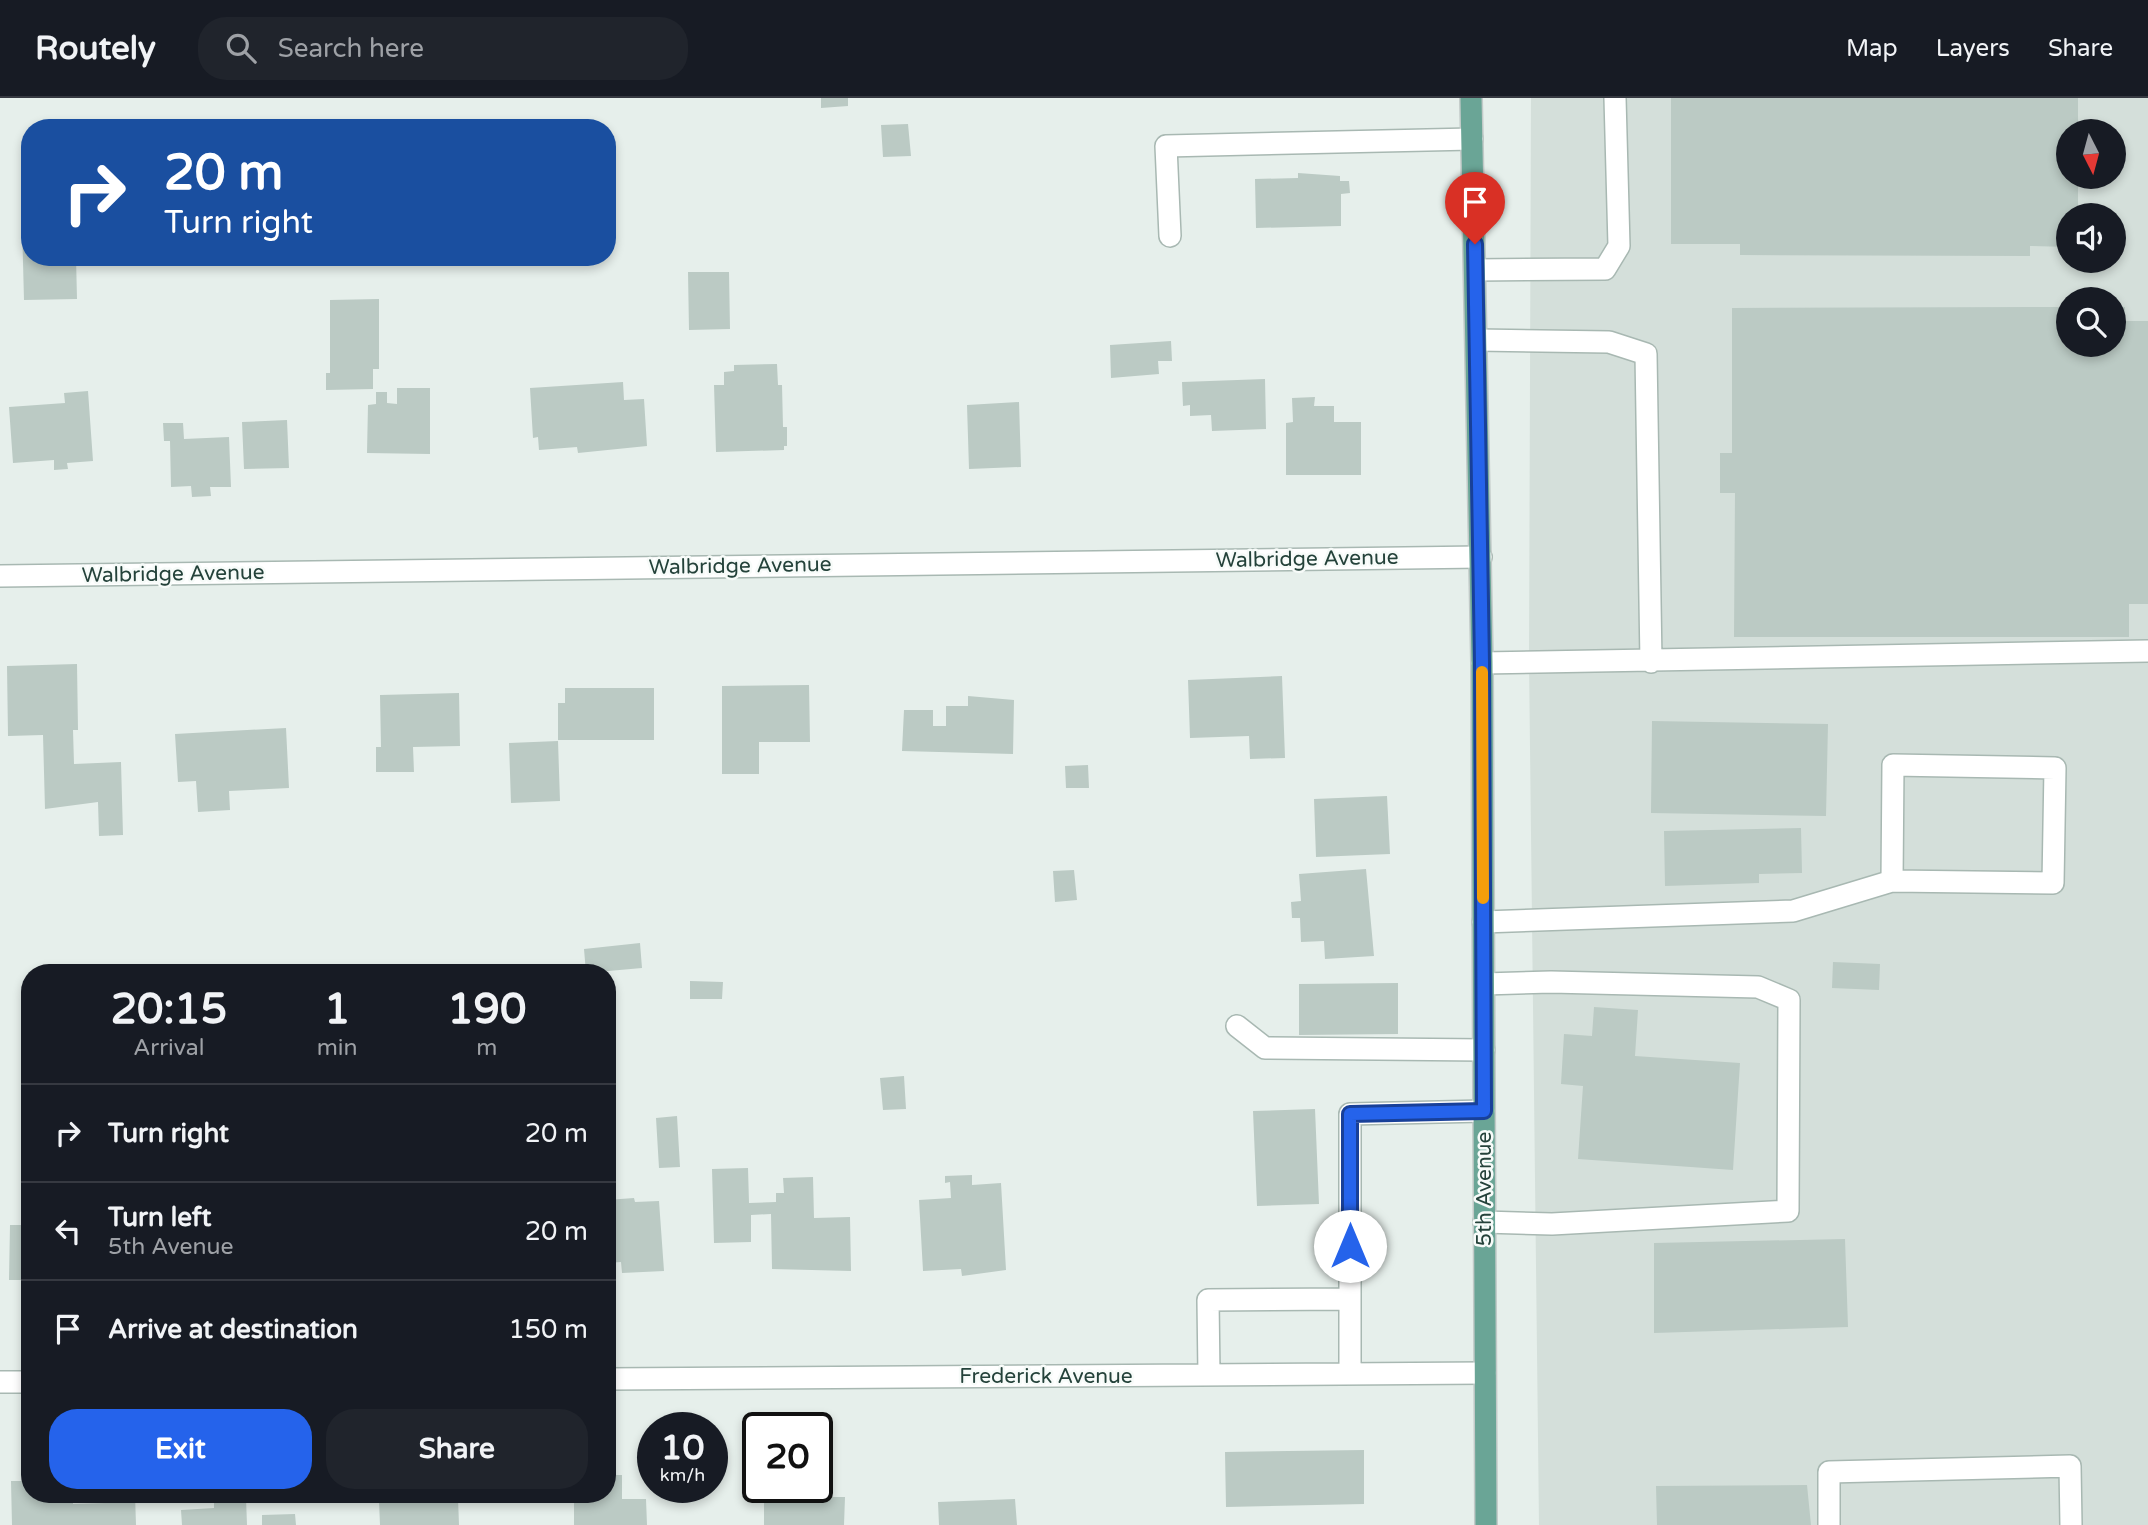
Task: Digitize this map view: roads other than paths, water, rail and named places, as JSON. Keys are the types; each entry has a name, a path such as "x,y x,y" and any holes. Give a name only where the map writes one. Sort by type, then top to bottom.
{"main road":[{"name":"5th Avenue","path":"1471,98 1481,557 1486,1525"}],"street":[{"path":"1475,270 1605,269 1619,246 1615,98"},
{"path":"1170,236 1166,146 1472,139"},
{"path":"1477,340 1609,342 1646,355 1651,662"},
{"name":"Walbridge Avenue","path":"0,576 1481,557"},
{"path":"1482,663 2148,651"},
{"path":"1483,922 1793,911 1892,881 2053,883 2055,768 1893,765 1892,881"},
{"path":"1484,984 1551,982 1758,987 1789,1000 1788,1211 1552,1224 1485,1222"},
{"path":"1237,1026 1265,1048 1484,1050"},
{"path":"1350,1374 1350,1114 1484,1111"},
{"path":"1209,1375 1208,1300 1350,1299"},
{"name":"Frederick Avenue","path":"616,1379 1485,1373"},
{"path":"0,1382 21,1382"},
{"path":"1829,1525 1829,1472 2070,1466 2071,1525"}]}
